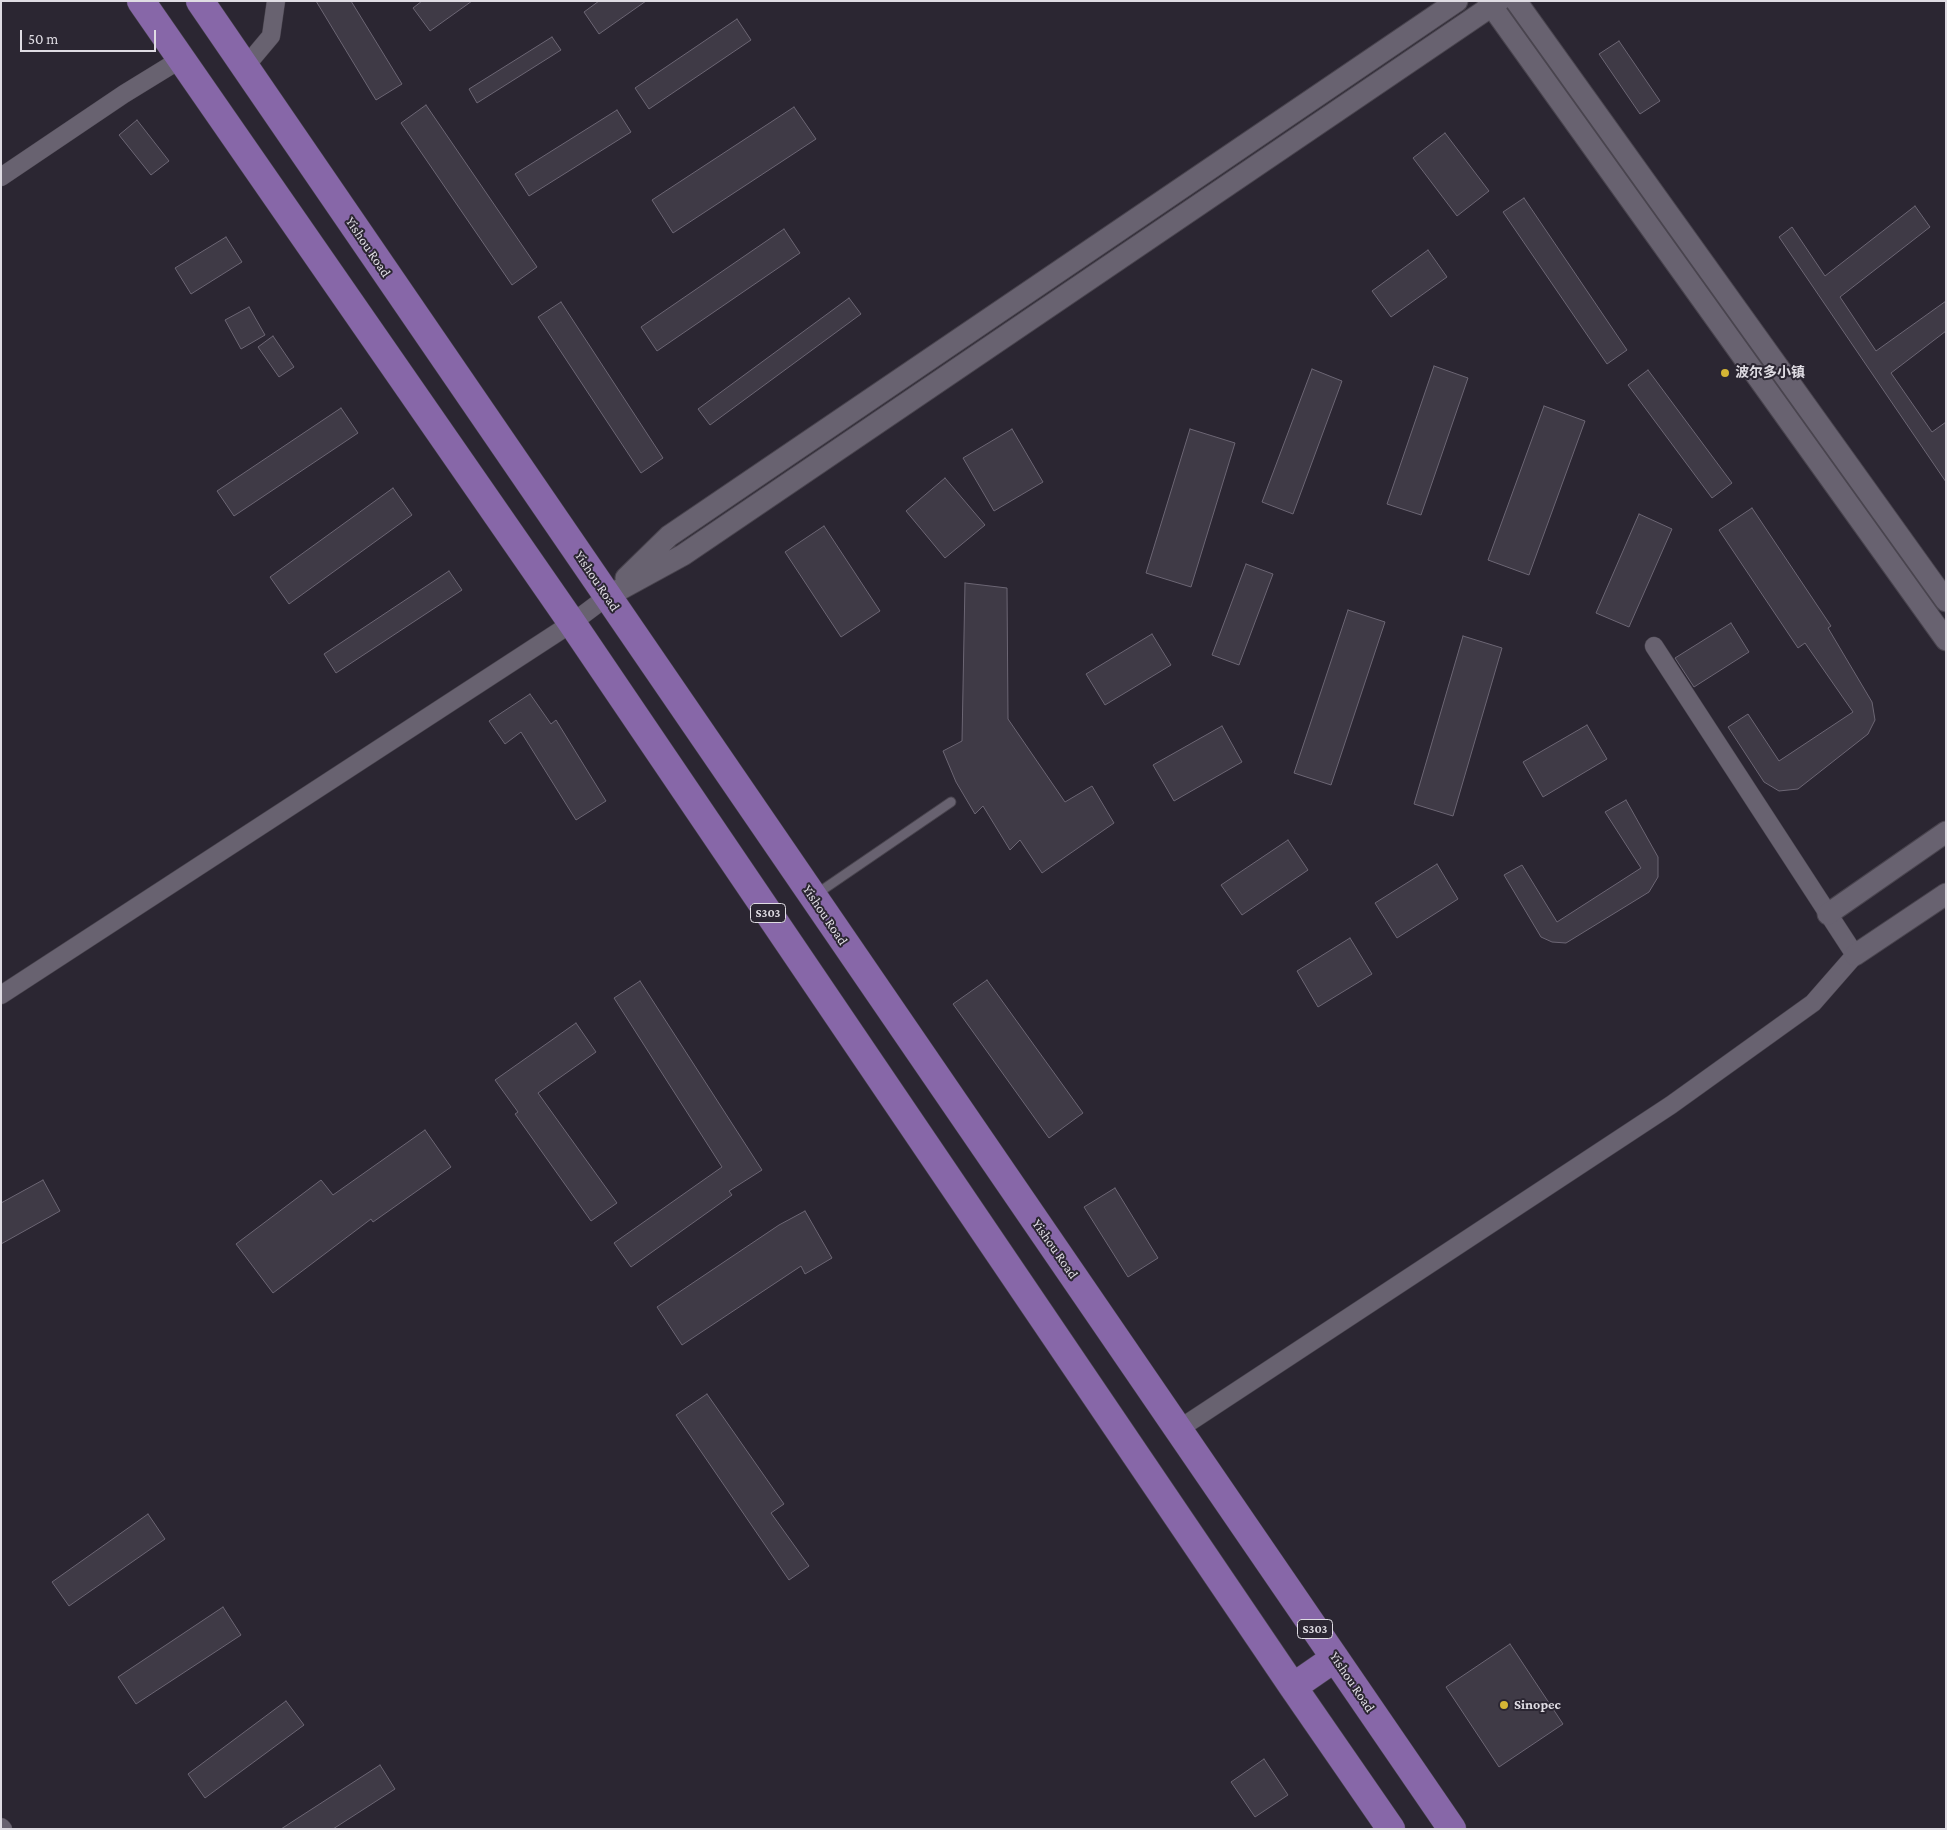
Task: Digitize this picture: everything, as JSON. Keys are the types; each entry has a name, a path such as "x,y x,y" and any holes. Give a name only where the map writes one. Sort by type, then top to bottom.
{"main road":[{"name":"S303","path":"141,1 572,623 1391,1829"},
{"name":"Yishou Road","path":"200,1 1452,1829"},
{"path":"1293,1687 1335,1658"}],"street":[{"path":"245,67 271,36 276,1"},
{"path":"1,995 572,623 608,596 669,536 1457,1"},
{"path":"1516,1 1946,601"},
{"path":"608,596 683,555 1493,3 1946,640"},
{"path":"1,177 124,94 181,59"},
{"path":"1654,646 1855,955"},
{"path":"1828,914 1946,832"},
{"path":"1179,1429 1671,1105 1813,1003 1855,955 1946,894"}],"lane":[{"path":"812,897 950,802"}],"building":[{"path":"316,1 351,1 402,84 376,100"},
{"path":"422,1 472,1 430,31 413,8"},
{"path":"599,1 646,1 599,34 584,12"},
{"path":"737,19 751,40 649,109 635,88"},
{"path":"552,37 561,50 477,103 469,89"},
{"path":"1619,41 1660,101 1640,114 1599,54"},
{"path":"426,105 537,267 512,285 401,123"},
{"path":"794,107 816,139 673,233 652,200"},
{"path":"617,110 631,132 529,196 515,174"},
{"path":"137,120 169,161 151,175 119,135"},
{"path":"1445,133 1489,191 1457,216 1413,158"},
{"path":"1524,198 1627,350 1607,364 1503,212"},
{"path":"1915,206 1930,227 1840,297 1876,351 1946,301 1946,331 1891,373 1932,432 1946,422 1946,482 1779,237 1792,227 1825,276"},
{"path":"784,229 800,253 657,351 641,327"},
{"path":"226,237 242,262 191,294 175,268"},
{"path":"1428,250 1447,277 1391,317 1372,291"},
{"path":"849,298 861,314 710,425 698,409"},
{"path":"561,302 663,458 641,473 538,317"},
{"path":"249,307 265,335 241,349 225,320"},
{"path":"273,336 294,367 279,377 258,347"},
{"path":"1434,366 1468,378 1421,515 1387,504"},
{"path":"1312,369 1342,381 1293,514 1262,502"},
{"path":"1648,370 1732,483 1712,498 1628,385"},
{"path":"1544,406 1585,421 1529,575 1488,560"},
{"path":"341,408 358,433 234,516 217,491"},
{"path":"1012,429 1043,482 994,511 963,458"},
{"path":"1190,429 1235,443 1191,587 1146,573"},
{"path":"945,478 985,525 945,558 906,511"},
{"path":"393,488 412,515 289,604 270,577"},
{"path":"1752,508 1831,626 1828,628 1872,702 1875,720 1868,734 1798,789 1779,791 1764,782 1728,727 1748,714 1779,761 1853,712 1805,643 1798,648 1719,530"},
{"path":"1639,514 1672,529 1629,627 1596,613"},
{"path":"824,526 880,611 841,637 785,552"},
{"path":"1246,564 1273,574 1239,665 1212,655"},
{"path":"449,571 462,590 336,673 324,654"},
{"path":"965,583 1007,588 1008,719 1065,802 1092,786 1114,823 1042,873 1020,840 1010,850 983,806 975,814 956,782 943,751 962,741"},
{"path":"1348,610 1385,622 1331,785 1294,773"},
{"path":"1731,623 1749,652 1694,687 1675,658"},
{"path":"1152,634 1171,665 1105,705 1086,674"},
{"path":"1463,636 1502,648 1453,816 1414,804"},
{"path":"530,694 551,724 556,720 606,801 576,820 521,732 505,744 489,721"},
{"path":"1587,725 1607,759 1543,797 1523,762"},
{"path":"1222,726 1242,762 1174,801 1153,765"},
{"path":"1626,800 1658,857 1658,877 1649,892 1566,943 1552,942 1541,937 1504,875 1522,865 1557,922 1641,868 1605,812"},
{"path":"1288,840 1308,870 1242,915 1221,885"},
{"path":"1437,864 1458,899 1397,938 1375,903"},
{"path":"1350,938 1372,974 1318,1007 1297,971"},
{"path":"987,980 1083,1113 1049,1138 953,1004"},
{"path":"640,981 762,1170 729,1191 732,1195 631,1267 614,1243 722,1167 614,998"},
{"path":"576,1023 596,1052 538,1093 617,1203 591,1221 515,1114 518,1112 495,1080"},
{"path":"425,1130 451,1167 373,1222 371,1219 273,1293 236,1244 321,1180 333,1195"},
{"path":"43,1180 60,1211 1,1244 1,1203"},
{"path":"1115,1188 1158,1258 1128,1277 1084,1207"},
{"path":"805,1211 832,1258 805,1274 801,1266 682,1345 657,1307 779,1225"},
{"path":"707,1394 784,1504 771,1513 809,1566 789,1580 676,1415"},
{"path":"148,1514 165,1539 69,1606 52,1582"},
{"path":"223,1607 241,1635 136,1704 118,1677"},
{"name":"Sinopec","path":"1510,1644 1563,1724 1499,1767 1446,1687"},
{"path":"286,1701 304,1725 205,1798 188,1774"},
{"path":"1264,1759 1288,1795 1255,1817 1231,1782"},
{"path":"380,1765 395,1789 333,1829 281,1829"}],"place":[{"name":"波尔多小镇","path":"1725,373"},
{"name":"Sinopec","path":"1504,1705"}]}
